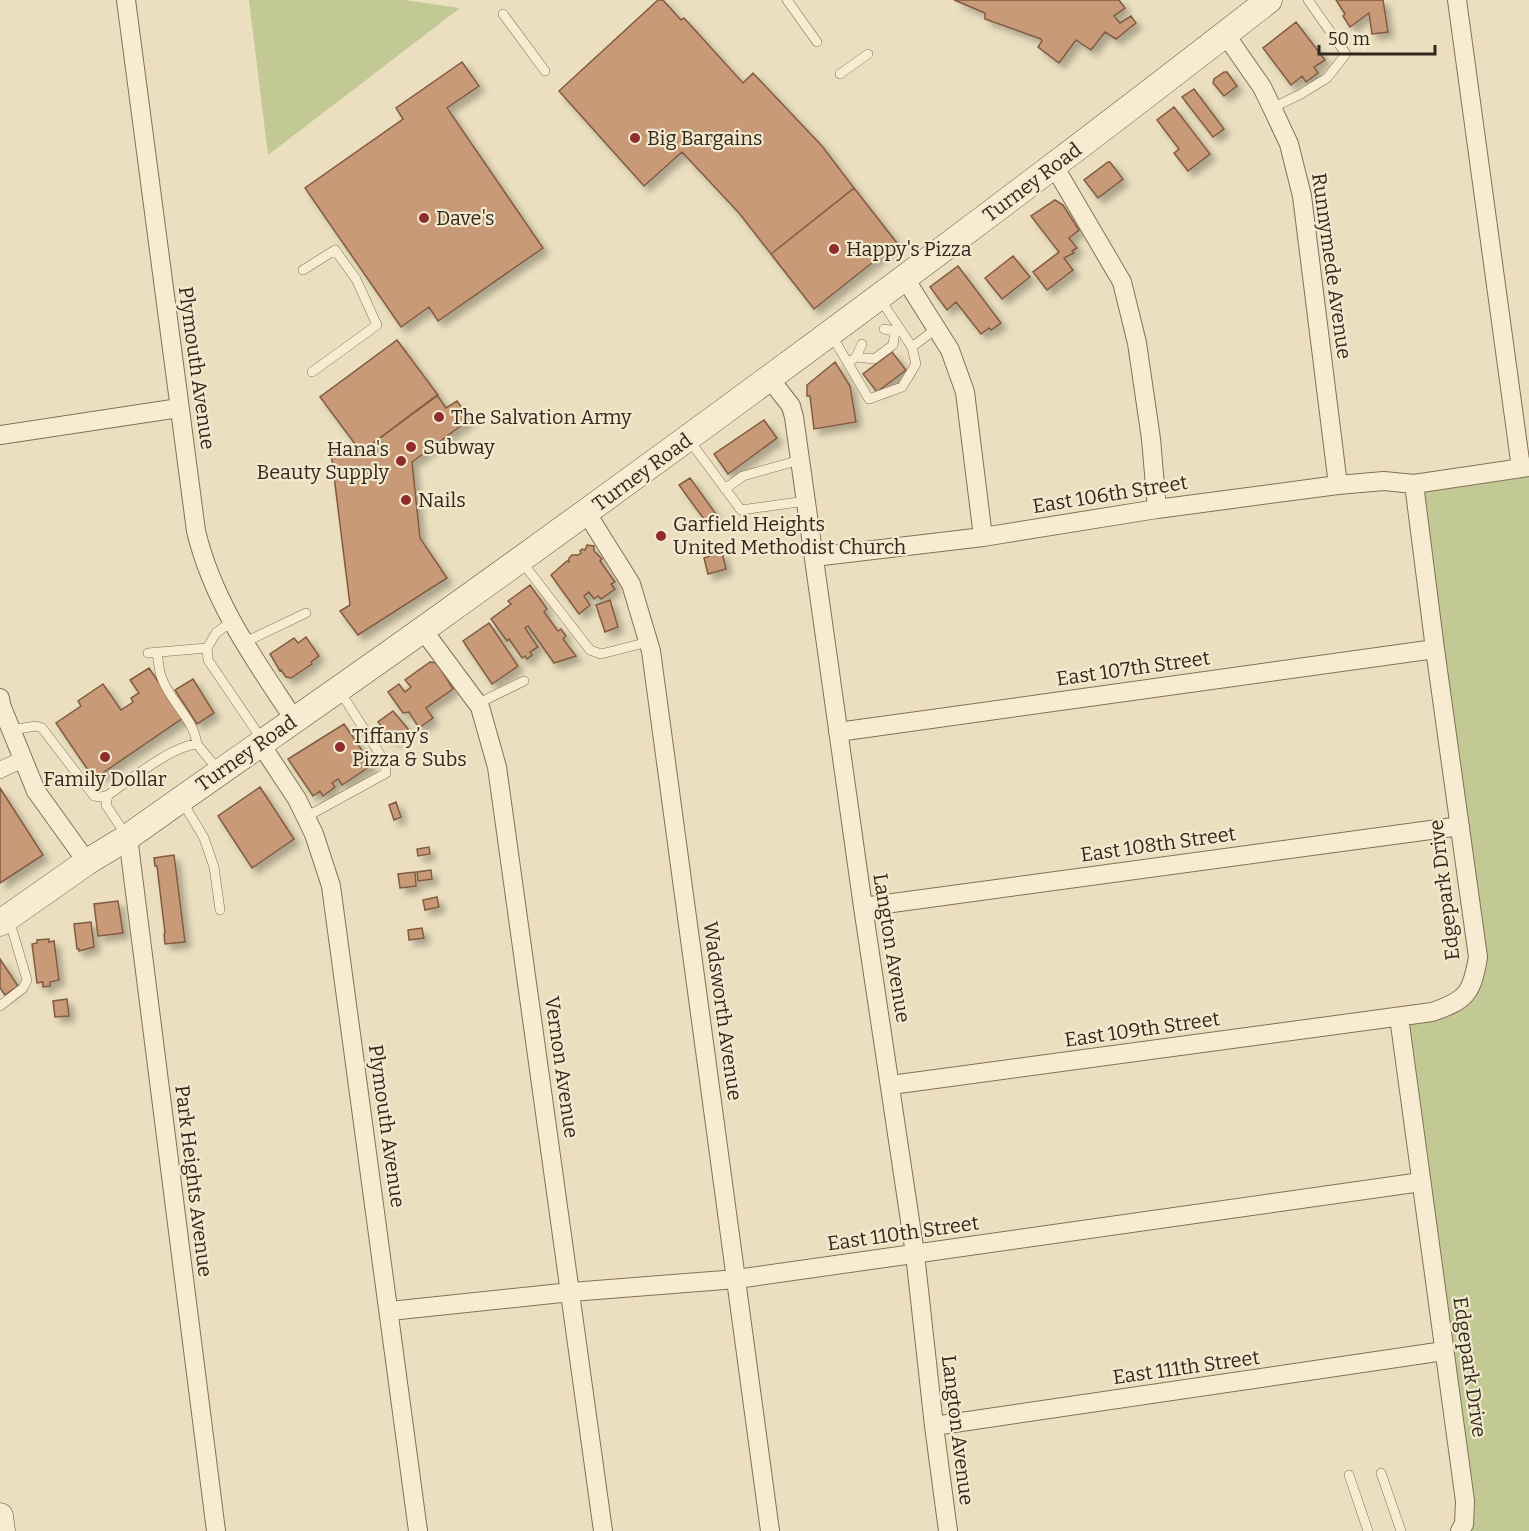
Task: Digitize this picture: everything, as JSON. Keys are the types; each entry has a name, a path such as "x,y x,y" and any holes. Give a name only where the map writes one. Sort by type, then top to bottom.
{"main road":[{"name":"Turney Road","path":"4,920 87,862 128,837 423,630 770,379 1054,166 1269,0"},
{"path":"0,1516 2,1531"}],"street":[{"name":"Plymouth Avenue","path":"126,0 198,539 214,588 231,622 294,719"},
{"path":"1414,484 1525,467 1457,0"},
{"name":"Runnymede Avenue","path":"1225,34 1262,87 1289,144 1302,196 1338,485"},
{"path":"1054,166 1122,282 1138,353 1151,439 1157,509"},
{"path":"904,277 950,350 965,392 983,537"},
{"name":"Langton Avenue","path":"770,379 791,406 800,460 915,1254 948,1531"},
{"path":"0,435 179,408"},
{"name":"East 106th Street","path":"814,557 983,537 1157,509 1338,485 1384,481 1414,484"},
{"name":"Edgepark Drive","path":"1414,484 1478,957 1475,979 1467,994 1451,1005 1432,1012 1399,1017 1465,1501 1464,1524 1460,1531"},
{"name":"Wadsworth Avenue","path":"586,512 631,584 648,642 770,1531"},
{"name":"Vernon Avenue","path":"423,630 477,704 496,767 603,1531"},
{"name":"East 107th Street","path":"838,732 1435,649"},
{"path":"0,698 36,791 87,862"},
{"name":"Plymouth Avenue","path":"261,742 306,817 331,886 418,1531"},
{"name":"East 108th Street","path":"863,907 1460,826"},
{"name":"Park Heights Avenue","path":"128,837 216,1531"},
{"name":"East 109th Street","path":"891,1085 1399,1017"},
{"name":"East 110th Street","path":"390,1311 571,1292 737,1279 1421,1182"},
{"name":"East 111th Street","path":"934,1426 1444,1352"}],"lane":[{"path":"787,0 817,42"},
{"path":"1272,108 1327,78 1346,54 1308,0"},
{"path":"503,14 545,71"},
{"path":"840,74 868,54"},
{"path":"303,270 335,250 357,279 377,325 312,372"},
{"path":"830,334 852,360 869,399 902,387 916,364 912,346 897,330 878,297"},
{"path":"912,346 937,328"},
{"path":"884,329 897,330"},
{"path":"852,360 874,359 893,345 897,330"},
{"path":"852,360 862,344"},
{"path":"688,438 741,510 806,501"},
{"path":"725,489 743,476 800,460"},
{"path":"520,560 591,650 601,654 648,642"},
{"path":"243,643 306,613"},
{"path":"231,622 216,633 207,648 208,660 261,742"},
{"path":"207,648 153,652 161,676 190,723 197,744 219,772"},
{"path":"477,704 524,681"},
{"path":"306,817 386,773 385,762 338,688"},
{"path":"11,730 36,726 42,728 94,796 101,797 108,795 158,761 187,745 197,744"},
{"path":"0,766 23,759"},
{"path":"0,774 23,759"},
{"path":"108,795 106,805 128,837"},
{"path":"181,799 204,838 214,867 220,910"},
{"path":"0,1006 23,988 27,980 4,920"},
{"path":"1381,1473 1401,1531"},
{"path":"1349,1475 1368,1531"}],"green space":[{"path":"249,0 404,0 460,8 268,155"},
{"path":"1529,467 1529,1531 1460,1531 1399,1017 1433,1012 1475,979 1414,484"}],"building":[{"path":"658,0 663,0 681,20 684,18 743,83 753,73 822,146 854,188 771,254 739,213 682,152 644,186 559,91"},
{"path":"954,0 1119,0 1125,8 1114,16 1120,23 1131,16 1136,23 1116,39 1105,32 1091,50 1076,40 1059,63 1038,47 1041,39 985,19 985,13"},
{"path":"1336,0 1383,0 1388,32 1372,34 1369,13 1350,27"},
{"path":"1296,22 1325,60 1314,67 1318,73 1306,82 1302,76 1291,85 1263,48"},
{"name":"Dave's","path":"462,62 479,86 447,108 543,248 438,321 429,307 401,327 305,188 403,119 396,108"},
{"path":"1227,72 1237,86 1224,96 1213,83 1214,79"},
{"path":"1194,89 1224,129 1213,137 1182,97"},
{"path":"1174,107 1210,154 1188,171 1174,153 1179,149 1157,120"},
{"path":"1108,162 1123,179 1098,198 1084,180"},
{"name":"Happy's Pizza","path":"854,188 897,243 814,309 771,254"},
{"path":"1055,200 1063,205 1079,230 1069,238 1077,248 1072,251 1074,253 1064,258 1073,270 1047,290 1033,272 1059,252 1031,216"},
{"path":"1013,256 1030,277 1002,299 985,278"},
{"path":"958,266 1001,323 991,330 989,328 981,334 956,302 947,310 930,287"},
{"path":"397,340 438,395 361,452 320,397"},
{"path":"892,352 906,370 877,392 863,374"},
{"path":"835,362 850,386 856,422 814,429 807,385"},
{"path":"437,395 446,408 457,401 470,419 412,462 420,538 447,578 358,635 340,611 350,605 331,452 358,449 361,452"},
{"path":"764,420 777,438 728,474 714,454"},
{"path":"690,478 716,514 706,522 679,485"},
{"path":"587,545 594,546 594,551 602,559 600,561 615,582 611,584 615,589 601,599 598,596 594,599 589,592 584,596 590,605 579,614 551,575 567,561 569,562 572,555 578,555 582,549 585,550"},
{"path":"722,552 726,569 708,574 704,558"},
{"path":"530,585 547,609 544,612 558,631 561,629 566,636 563,639 576,656 554,663 528,626 525,628 538,647 530,652 532,655 527,659 525,656 522,658 491,619 511,604 508,601"},
{"path":"610,600 618,627 605,632 596,605"},
{"path":"489,623 518,666 492,684 463,641"},
{"path":"306,637 319,656 311,662 312,664 291,678 286,677 270,654 294,638 298,643"},
{"path":"430,662 437,663 453,689 426,708 433,718 419,728 409,712 403,713 388,692 399,684 405,692 411,687 405,680"},
{"path":"149,668 183,718 94,779 56,723 81,706 78,701 103,684 121,710 133,702 131,698 139,693 130,680"},
{"path":"193,679 214,713 197,724 175,690"},
{"path":"393,711 408,729 393,741 378,722"},
{"path":"344,724 372,765 342,785 338,779 332,783 335,787 323,796 320,791 313,796 288,759"},
{"path":"260,787 294,839 252,868 218,816"},
{"path":"0,788 43,855 0,883"},
{"path":"396,802 401,817 394,820 389,805"},
{"path":"429,847 430,854 418,856 417,849"},
{"path":"174,855 185,942 165,944 157,866 155,866 154,858"},
{"path":"431,870 432,879 418,881 417,872"},
{"path":"415,872 416,886 400,888 398,874"},
{"path":"437,897 439,907 425,910 423,900"},
{"path":"118,901 123,933 98,936 94,904"},
{"path":"91,922 94,947 79,951 74,924"},
{"path":"422,928 424,938 409,940 408,930"},
{"path":"49,939 49,942 54,941 59,980 50,982 50,986 43,987 43,982 37,983 32,944 37,943 37,940"},
{"path":"0,959 18,986 5,995 0,988"},
{"path":"67,999 69,1016 55,1017 53,1001"}],"place":[{"name":"Big Bargains","path":"635,138"},
{"name":"Dave's","path":"424,218"},
{"name":"Happy's Pizza","path":"834,249"},
{"name":"The Salvation Army","path":"439,417"},
{"name":"Subway","path":"411,447"},
{"name":"Hana's Beauty Supply","path":"401,461"},
{"name":"Nails","path":"406,500"},
{"name":"Garfield Heights United Methodist Church","path":"661,536"},
{"name":"Tiffany’s Pizza & Subs","path":"340,747"},
{"name":"Family Dollar","path":"105,757"}]}
